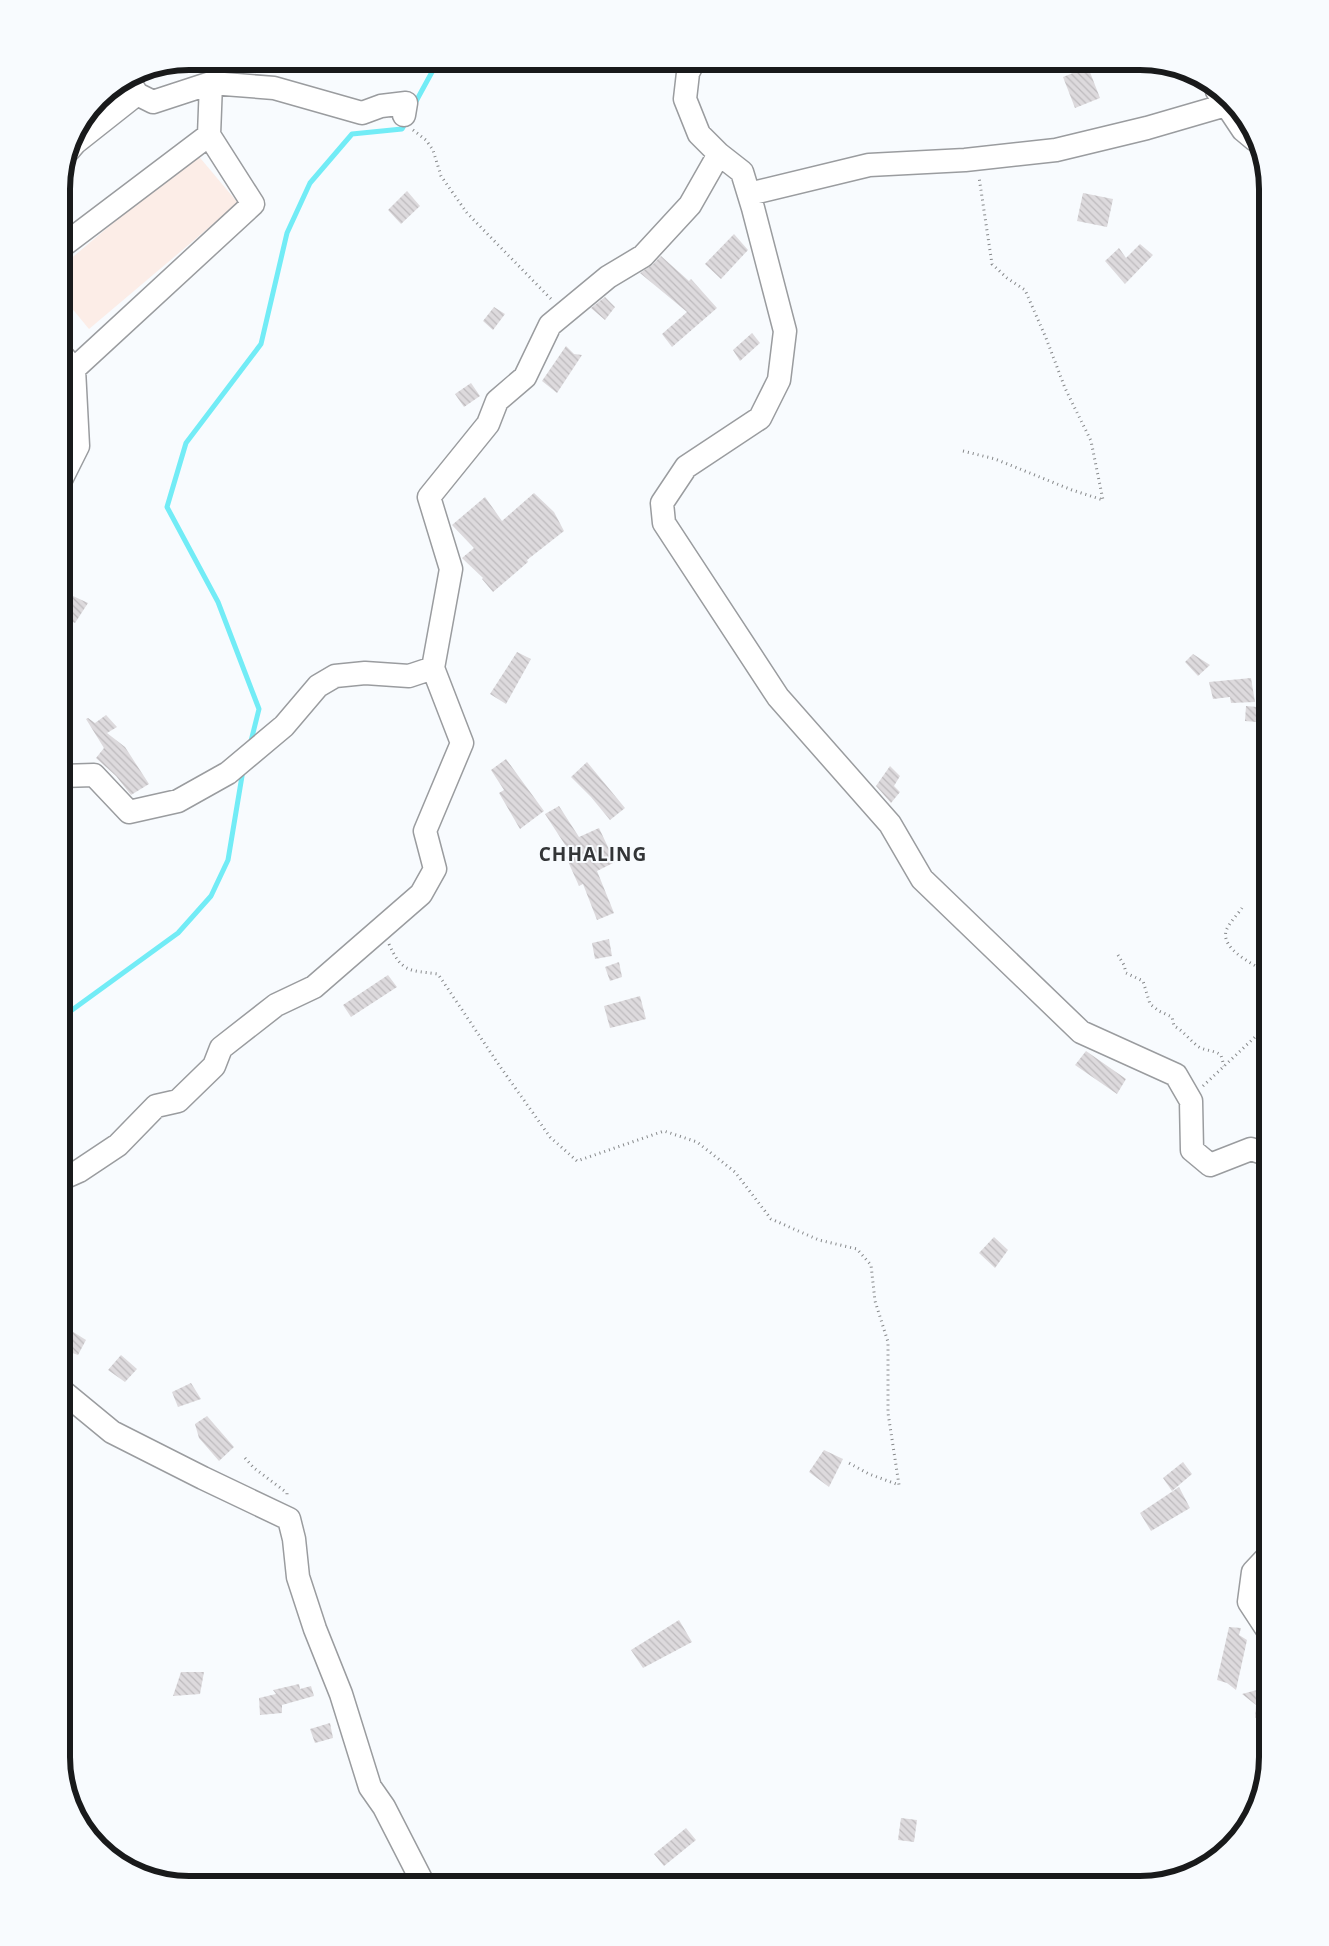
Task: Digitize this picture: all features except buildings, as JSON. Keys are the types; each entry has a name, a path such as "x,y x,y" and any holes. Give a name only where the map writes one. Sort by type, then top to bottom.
{"street":[{"path":"690,70 686,99 699,134 719,154 742,172 785,331 778,380 760,418 686,467 662,503 664,523 778,697 890,824 922,879 1081,1032 1176,1075 1191,1101 1192,1150 1210,1165 1251,1149 1259,1152"},
{"path":"70,360 253,204 210,135 211,83"},
{"path":"82,136 132,86 153,102 211,83 274,88 362,113 381,106 406,103 408,122"},
{"path":"749,194 869,166 974,159 1056,150 1147,128 1217,99"},
{"path":"1235,118 1244,131"},
{"path":"70,241 210,135"},
{"path":"70,1175 118,1145 156,1106 178,1100 214,1066 221,1048 276,1005 314,987 421,894 435,869 425,832 462,744 433,668 451,569 430,497 488,424 497,400 524,377 550,325 608,277 643,256 690,205 719,154"},
{"path":"70,776 94,776 129,812 178,801 228,773 258,750 284,726 318,686 335,676 365,673 409,676 433,668"},
{"path":"70,1397 112,1432 203,1478 289,1518 294,1539 298,1577 315,1629 341,1694 370,1787 384,1807 420,1876"},
{"path":"1259,1566 1253,1572 1248,1602 1259,1618"}],"path":[{"path":"408,122 433,150 441,176 445,180 450,192 460,202 467,214 515,264 566,312"},
{"path":"963,451 995,459 1072,490 1103,500 1092,441 1065,388 1046,338 1024,290 992,264 986,232 982,186 974,159"},
{"path":"1242,908 1226,931 1227,942 1234,952 1259,967"},
{"path":"381,928 396,959 407,970 438,974 550,1138 577,1161 664,1131 697,1142 735,1172 771,1220 819,1240 857,1249 871,1265 875,1301 888,1342 888,1413 899,1485 869,1474 847,1462"},
{"path":"1118,955 1126,973 1143,981 1150,1004 1172,1017 1174,1026 1200,1047 1221,1055 1224,1066"},
{"path":"1187,1095 1200,1088 1259,1032"},
{"path":"245,1458 254,1468 287,1493 289,1518"}],"shaded area":[{"path":"196,153 238,203 89,329 70,306 70,259"}],"waterway":[{"path":"414,105 433,70"},
{"path":"250,745 259,709 218,602 167,507 186,443 261,344 287,233 310,183 352,134 402,129 406,122"},
{"path":"70,1011 178,933 211,896 228,860 243,770"}],"district":[{"name":"CHHALING","path":"593,854"}]}
